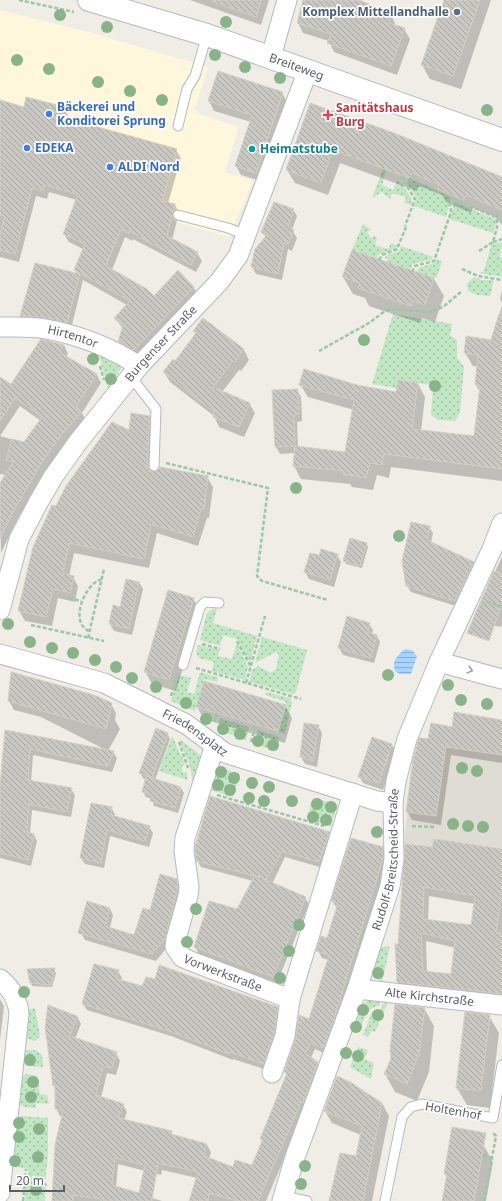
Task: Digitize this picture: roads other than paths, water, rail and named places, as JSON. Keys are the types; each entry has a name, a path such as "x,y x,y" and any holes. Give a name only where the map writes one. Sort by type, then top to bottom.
{"street":[{"name":"Breiteweg","path":"89,0 207,35 502,140"},
{"path":"271,57 287,0"},
{"name":"Burgenser Straße","path":"0,610 13,559 28,522 50,484 78,442 135,372 223,278 238,256 308,70"},
{"name":"Hirtentor","path":"0,327 46,329 95,344 124,356 135,372"},
{"name":"Rudolf-Breitscheid-Straße","path":"282,1198 295,1157 357,989 390,886 394,859 393,802 396,781 407,739 439,662 492,549 502,523"},
{"name":"Friedensplatz","path":"0,654 104,683 186,724 225,753 377,801 393,802"},
{"path":"439,662 502,679"},
{"name":"Vorwerkstraße","path":"215,745 185,838 184,851 189,887 175,947 182,956 188,960 290,1000"},
{"path":"272,1073 285,1036 290,1000 353,793"},
{"path":"0,979 14,994 19,1014 0,1193"},
{"name":"Alte Kirchstraße","path":"357,989 502,1005"}],"lane":[{"path":"178,126 187,89 195,76 207,35"},
{"path":"178,215 228,228 246,235"},
{"path":"135,372 156,409 154,464"},
{"path":"183,664 200,606 205,602 219,603"},
{"name":"Holtenhof","path":"385,1201 402,1117 411,1108 422,1104 493,1118 502,1065"},
{"path":"282,1198 307,1201"}],"water":[{"path":"405,649 412,650 417,656 411,674 400,674 395,671 394,667 396,658"}],"place":[{"name":"Komplex Mittellandhalle","path":"457,12"},
{"name":"Bäckerei und Konditorei Sprung","path":"49,114"},
{"name":"Sanitätshaus Burg","path":"328,115"},
{"name":"EDEKA","path":"27,148"},
{"name":"Heimatstube","path":"252,149"},
{"name":"ALDI Nord","path":"110,167"}]}
